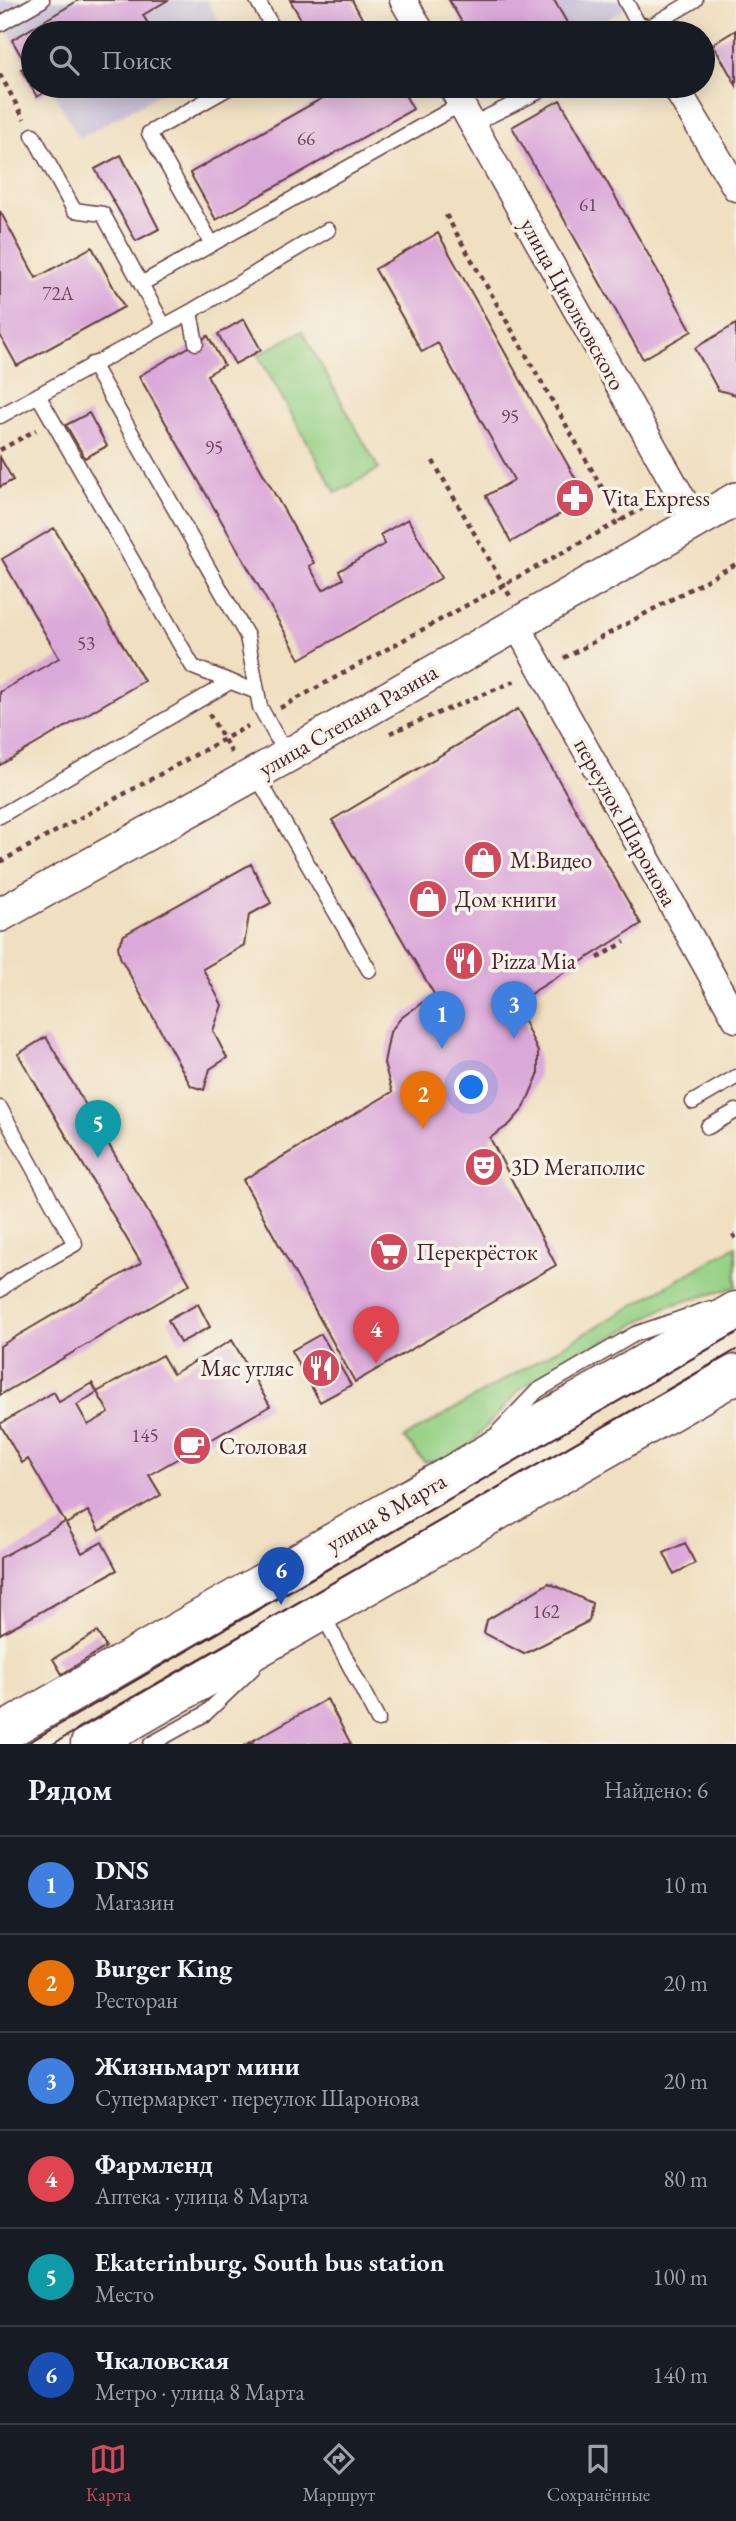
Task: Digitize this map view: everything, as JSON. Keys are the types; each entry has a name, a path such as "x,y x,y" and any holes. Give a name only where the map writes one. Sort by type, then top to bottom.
{"main road":[{"name":"улица 8 Марта","path":"0,1734 736,1311"},
{"path":"90,1744 309,1618 404,1574 736,1374"}],"street":[{"path":"403,0 415,21"},
{"path":"682,98 736,188"},
{"name":"улица Циолковского","path":"462,104 695,521"},
{"name":"улица Степана Разина","path":"0,915 287,756 516,615 736,499"},
{"name":"переулок Шаронова","path":"516,615 541,671 736,1019"}],"lane":[{"path":"0,24 42,0"},
{"path":"257,0 269,21"},
{"path":"625,0 636,21"},
{"path":"661,21 695,0"},
{"path":"211,98 149,133 212,244"},
{"path":"141,284 462,104 491,98"},
{"path":"33,135 74,210 103,214 164,326"},
{"path":"0,416 190,312 328,230"},
{"path":"190,312 196,343"},
{"path":"92,364 247,636 257,692 265,716 287,756"},
{"path":"38,395 193,667 257,692"},
{"path":"0,816 230,682"},
{"path":"255,773 369,970"},
{"path":"693,1101 736,1077"},
{"path":"0,1108 75,1244 13,1279 0,1290"},
{"path":"708,1127 736,1111"},
{"path":"464,1468 537,1391 635,1334 736,1300"},
{"path":"151,1744 205,1714 309,1618 378,1720"}],"path":[{"path":"0,74 33,135"},
{"path":"446,215 621,521"},
{"path":"0,450 52,421"},
{"path":"433,461 504,585 516,615"},
{"path":"0,862 661,499"},
{"path":"377,739 541,671 736,564"},
{"path":"598,958 625,942"}],"shaded area":[{"path":"0,0 207,0 219,21 21,21 21,56 0,16"},
{"path":"449,0 638,0 605,21 461,21"},
{"path":"57,98 152,98 79,139"}],"green space":[{"path":"302,331 379,469 336,493 258,355"},
{"path":"736,1246 736,1287 668,1306 521,1388 456,1460 424,1462 404,1438"}],"building":[{"path":"79,0 168,0 143,15 146,21 44,21"},
{"path":"290,0 352,0 363,21 302,21"},
{"path":"449,0 554,0 566,21 461,21"},
{"path":"736,30 736,85 715,48 715,43"},
{"path":"21,35 21,56 12,40"},
{"path":"322,98 407,98 413,109 216,220 190,173"},
{"path":"560,100 692,331 643,359 512,127"},
{"path":"121,155 159,229 136,241 95,169"},
{"path":"0,211 36,278 92,247 124,307 17,366 0,335"},
{"path":"438,233 587,499 511,542 486,496 514,480 438,343 422,352 375,269"},
{"path":"244,319 261,350 235,364 218,334"},
{"path":"736,324 736,395 718,390 695,348"},
{"path":"208,336 224,365 207,375 314,563 309,566 323,590 343,579 339,571 385,544 380,535 408,519 441,578 300,659 139,376"},
{"path":"89,413 107,446 85,458 66,425"},
{"path":"0,457 13,480 0,487"},
{"path":"54,528 144,681 0,765 0,692 59,658 2,559"},
{"path":"518,709 641,924 516,1003 538,1052 538,1075 524,1108 510,1124 490,1138 556,1265 355,1382 243,1180 392,1092 384,1063 390,1032 401,1018 434,994 332,820"},
{"path":"251,864 271,903 249,915 244,945 203,969 222,1005 213,1031 227,1058 210,1069 204,1090 191,1086 120,957 118,946 124,935"},
{"path":"46,1037 190,1284 0,1395 0,1346 141,1263 18,1054"},
{"path":"198,1304 210,1327 180,1343 168,1320"},
{"path":"321,1334 351,1385 320,1402 291,1351"},
{"path":"232,1340 270,1406 149,1475 161,1495 99,1531 88,1511 66,1524 82,1553 102,1542 117,1570 0,1634 0,1558 65,1522 28,1459 22,1463 0,1424 54,1392 59,1402 92,1383 97,1392 162,1355 173,1374","holes":["97,1392 109,1413 88,1425 77,1405"]},
{"path":"685,1543 695,1563 674,1574 664,1553"},
{"path":"549,1583 592,1603 589,1621 524,1654 484,1633 487,1620"},
{"path":"97,1632 106,1647 62,1674 53,1659"},
{"path":"327,1699 351,1744 247,1744"}],"tram line":[{"path":"26,1744 736,1333"},
{"path":"53,1744 736,1350"}],"place":[{"name":"Vita Express","path":"575,498"},
{"name":"М.Видео","path":"483,860"},
{"name":"Дом книги","path":"428,899"},
{"name":"Pizza Mia","path":"464,961"},
{"name":"Жизньмарт мини","path":"514,1039"},
{"name":"DNS","path":"442,1049"},
{"name":"Burger King","path":"423,1129"},
{"name":"Ekaterinburg. South bus station","path":"98,1158"},
{"name":"3D Мегаполис","path":"484,1167"},
{"name":"Перекрёсток","path":"389,1252"},
{"name":"Фармленд","path":"376,1364"},
{"name":"Мяс угляс","path":"321,1368"},
{"name":"Столовая","path":"192,1446"},
{"name":"Чкаловская","path":"281,1605"}]}
